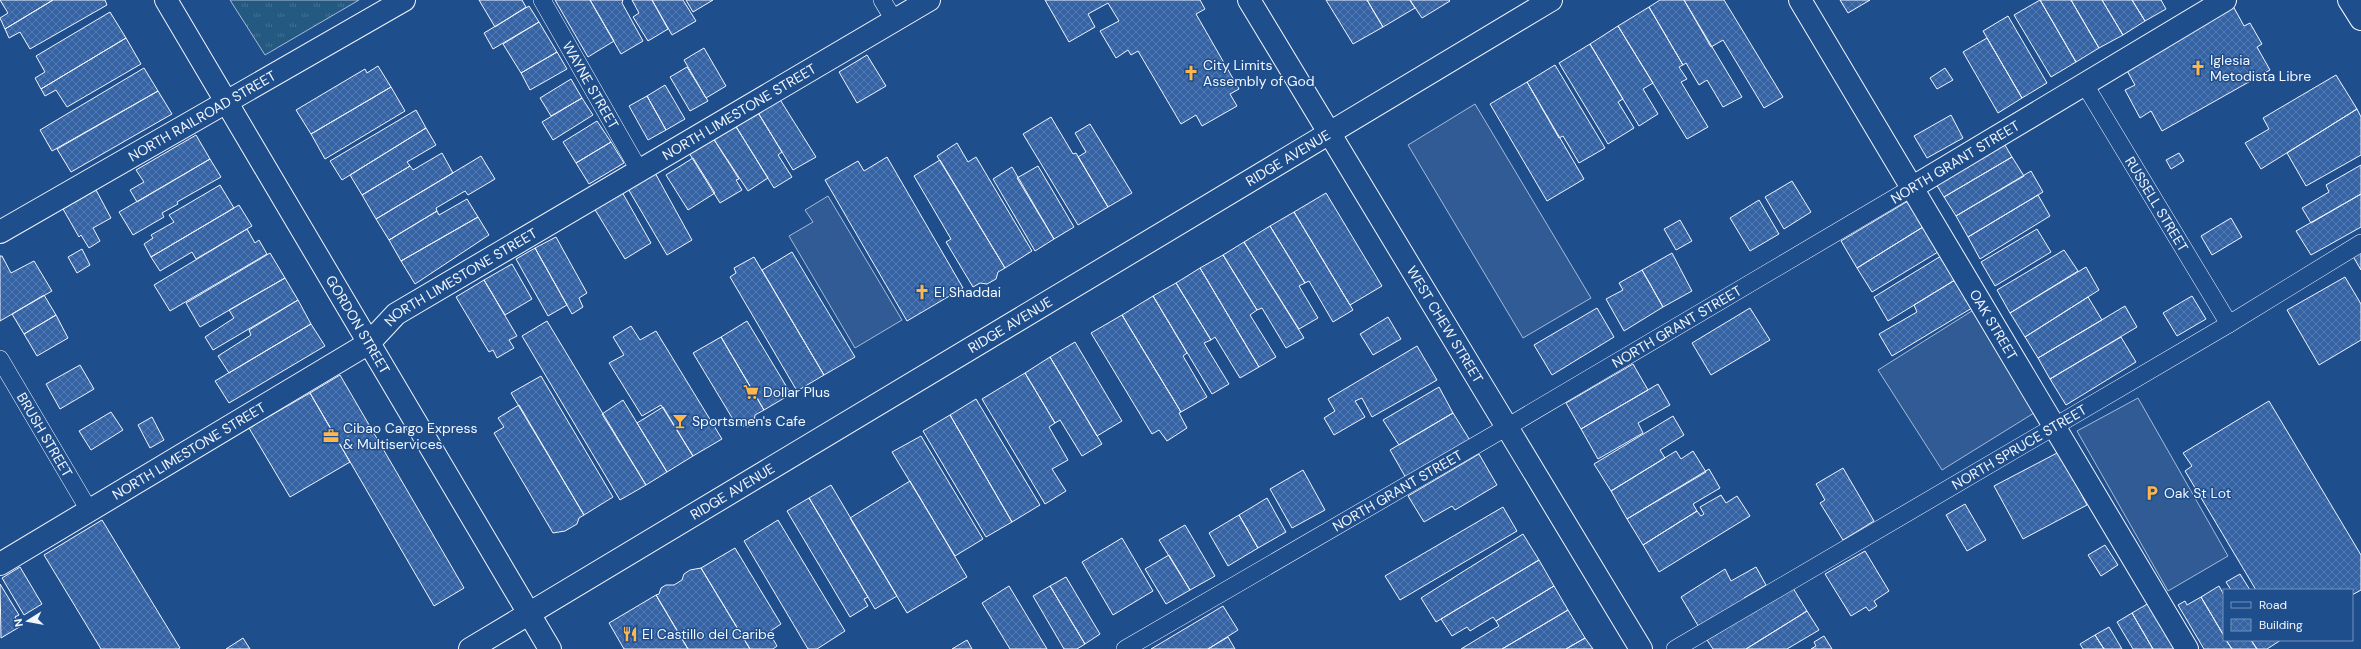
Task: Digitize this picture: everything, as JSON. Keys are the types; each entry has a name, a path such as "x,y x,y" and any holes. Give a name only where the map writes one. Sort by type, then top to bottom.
{"street":[{"name":"GORDON STREET","path":"166,0 550,649"},
{"name":"NORTH RAILROAD STREET","path":"0,232 404,0"},
{"name":"NORTH LIMESTONE STREET","path":"0,564 369,343 396,314 929,0"},
{"name":"WEST CHEW STREET","path":"1249,0 1641,649"},
{"name":"RIDGE AVENUE","path":"470,649 1551,0"},
{"name":"OAK STREET","path":"1800,0 1913,187 2187,649"},
{"name":"NORTH GRANT STREET","path":"1913,187 2225,0"},
{"path":"2349,0 2361,19"}],"lane":[{"name":"WAYNE STREET","path":"542,0 639,170"},
{"path":"882,0 894,20"},
{"name":"RUSSELL STREET","path":"2085,85 2229,324"},
{"name":"NORTH GRANT STREET","path":"1125,649 1507,427 1913,187"},
{"name":"NORTH SPRUCE STREET","path":"1675,649 2229,324 2361,243"},
{"name":"BRUSH STREET","path":"0,359 89,510"}],"green space":[{"path":"230,0 359,0 265,55"}],"shaded area":[{"path":"1475,104 1591,298 1523,338 1408,145"},
{"path":"828,196 902,320 855,348 789,236 813,222 805,210"},
{"path":"1975,309 2034,413 1942,470 1878,370"},
{"name":"Oak St Lot","path":"2138,398 2228,556 2168,591 2077,431"}],"building":[{"path":"0,0 53,0 5,29 0,18 8,13"},
{"path":"53,0 105,0 107,5 30,49 20,32 9,38 5,29"},
{"path":"479,0 522,0 526,7 495,27"},
{"path":"555,0 590,0 614,41 588,57"},
{"path":"590,0 623,0 622,3 643,41 621,54"},
{"path":"632,0 652,0 668,29 648,41 633,17 639,13"},
{"path":"652,0 683,0 696,21 672,35"},
{"path":"686,0 713,0 693,12"},
{"name":"City Limits Assembly of God","path":"1045,0 1200,0 1205,9 1196,14 1239,89 1230,94 1237,106 1202,126 1196,115 1181,124 1138,51 1131,55 1128,50 1116,58 1100,31 1119,21 1108,3 1088,14 1095,27 1069,42"},
{"path":"1326,0 1367,0 1383,27 1353,44"},
{"path":"1367,0 1410,0 1415,8 1383,27"},
{"path":"1410,0 1449,0 1450,1 1422,18"},
{"path":"1660,0 1684,0 1742,97 1723,107 1707,80 1699,85 1686,63 1683,65 1649,7"},
{"path":"1684,0 1724,0 1783,97 1764,108 1723,40 1711,47"},
{"path":"1840,0 1870,0 1848,13"},
{"path":"2040,0 2071,0 2099,48 2076,62"},
{"path":"2040,0 2076,62 2051,77 2014,15"},
{"path":"2071,0 2102,0 2123,35 2099,48"},
{"path":"2102,0 2132,0 2145,21 2123,35"},
{"path":"2132,0 2161,0 2166,9 2145,21"},
{"path":"529,6 539,22 493,49 484,33"},
{"name":"Iglesia Metodista Libre","path":"2233,6 2244,26 2250,23 2262,44 2257,47 2270,70 2162,131 2151,111 2140,118 2125,90 2135,85 2125,67"},
{"path":"1649,7 1683,65 1679,67 1687,79 1681,82 1708,127 1687,139 1618,26"},
{"path":"110,12 126,38 41,89 35,78 45,72 36,56"},
{"path":"2008,16 2047,83 2022,98 1983,31"},
{"path":"539,22 557,52 521,73 503,44"},
{"path":"1618,26 1653,83 1643,89 1658,114 1639,126 1590,44"},
{"path":"126,38 141,64 67,107 56,90 45,96 41,89"},
{"path":"1987,38 2022,98 1998,113 1963,52"},
{"path":"1590,44 1623,99 1618,102 1634,128 1608,144 1559,63"},
{"path":"704,48 726,86 706,98 684,60"},
{"path":"557,52 567,69 530,90 521,73"},
{"path":"867,55 886,86 857,103 839,72"},
{"path":"1555,65 1605,148 1579,163 1563,136 1559,138 1527,82"},
{"path":"378,66 391,87 311,134 296,110 365,69 367,73"},
{"path":"687,67 708,101 690,111 670,77"},
{"path":"144,68 158,91 52,151 40,130"},
{"path":"1945,68 1953,80 1937,89 1930,78"},
{"path":"2336,75 2357,109 2261,169 2245,143 2269,129 2263,118"},
{"path":"571,79 582,98 551,116 540,98"},
{"path":"1527,82 1584,179 1547,201 1490,104"},
{"path":"665,85 685,119 666,130 647,96"},
{"path":"391,87 405,111 325,159 311,134"},
{"path":"158,91 172,114 71,172 57,149"},
{"path":"647,96 666,130 648,140 629,106"},
{"path":"582,98 593,115 553,140 542,122"},
{"path":"779,98 816,157 793,170 757,111"},
{"path":"2357,109 2361,117 2361,155 2306,186 2287,153"},
{"path":"416,110 426,128 342,180 330,161"},
{"path":"757,111 782,152 778,155 792,177 774,188 735,125"},
{"path":"1951,115 1963,138 1927,158 1914,136"},
{"path":"1051,117 1073,154 1076,153 1108,207 1078,225 1023,134"},
{"path":"597,121 611,142 576,163 563,142"},
{"path":"1090,124 1132,193 1108,207 1078,157 1086,152 1075,133"},
{"path":"735,125 768,178 748,191 713,138"},
{"path":"426,128 436,145 407,162 410,166 362,195 350,175"},
{"path":"196,135 210,159 137,202 130,190 144,182 136,170"},
{"path":"1999,135 2012,157 1944,197 1931,176"},
{"path":"713,138 739,179 736,180 742,190 720,203 689,153"},
{"path":"611,142 624,163 589,184 576,163"},
{"path":"957,143 968,162 976,157 1032,251 1005,268 937,156"},
{"path":"442,153 453,173 376,219 362,195 410,166 413,170"},
{"path":"2179,153 2184,161 2171,169 2166,160"},
{"path":"481,156 495,179 468,195 465,191 436,208 437,211 389,240 376,219"},
{"path":"887,157 963,288 907,321 825,180 858,161 864,171"},
{"path":"2012,157 2024,176 1956,216 1944,197"},
{"path":"693,158 715,193 688,210 666,175"},
{"path":"210,159 221,177 177,202 178,204 162,213 164,217 133,235 119,212"},
{"path":"940,160 1005,268 998,272 996,279 987,284 980,283 973,287 946,242 951,239 914,176"},
{"path":"2361,165 2361,194 2311,223 2302,208 2329,192 2326,185"},
{"path":"1038,166 1074,227 1054,239 1017,178"},
{"path":"1012,167 1054,239 1035,251 993,179"},
{"path":"654,171 692,240 667,255 627,187"},
{"path":"2031,171 2043,192 1968,237 1956,216"},
{"path":"1792,181 1811,212 1784,229 1765,197"},
{"path":"220,185 234,208 151,257 144,244 153,238 151,235 174,222 169,215"},
{"path":"96,190 111,218 93,228 100,241 89,248 81,235 79,237 63,209"},
{"path":"622,192 651,243 625,259 594,208"},
{"path":"1326,193 1382,286 1350,305 1294,212"},
{"path":"2361,194 2361,227 2311,255 2296,231"},
{"path":"2038,195 2050,216 1980,259 1968,237"},
{"path":"467,199 478,217 401,261 389,240 437,211 439,215"},
{"path":"1759,200 1779,234 1750,251 1730,218"},
{"path":"1908,201 1923,227 1857,268 1841,241"},
{"path":"239,205 252,226 196,259 192,252 160,271 151,257"},
{"path":"1294,212 1353,310 1333,322 1309,281 1305,283 1270,226"},
{"path":"478,217 489,235 415,284 401,261"},
{"path":"2231,218 2242,237 2212,255 2201,236"},
{"path":"1680,220 1692,241 1676,250 1664,229"},
{"path":"1270,226 1305,283 1299,286 1318,318 1299,329 1244,242"},
{"path":"1923,227 1938,252 1872,292 1857,268"},
{"path":"247,229 255,243 259,240 267,254 170,311 154,285"},
{"path":"2037,229 2051,252 1995,286 1981,262"},
{"path":"556,237 587,293 579,298 583,307 572,314 535,248"},
{"path":"1244,242 1304,338 1286,348 1262,308 1257,310 1223,255"},
{"path":"2361,247 2361,270 2351,253"},
{"path":"535,248 567,305 548,316 516,259"},
{"path":"82,249 90,265 77,273 68,257"},
{"path":"2064,250 2078,271 2010,313 1997,290"},
{"path":"792,252 855,357 824,375 762,270"},
{"path":"270,253 285,278 200,327 186,303"},
{"path":"1672,253 1692,291 1663,307 1642,270"},
{"path":"1223,255 1257,310 1250,315 1276,357 1259,367 1200,268"},
{"path":"0,256 2,256 11,273 34,261 52,291 0,321"},
{"path":"1941,256 1955,280 1888,321 1874,297"},
{"path":"754,257 824,375 797,391 730,277 736,273 734,268"},
{"path":"512,264 532,299 505,315 484,280"},
{"path":"2086,267 2099,290 2025,337 2010,313"},
{"path":"1200,268 1259,367 1240,378 1215,337 1211,340 1176,283"},
{"path":"1642,270 1663,307 1624,331 1606,299 1623,290 1619,283"},
{"path":"2345,277 2361,304 2361,340 2319,365 2287,310"},
{"path":"285,278 298,300 213,350 205,337 234,318 229,310"},
{"path":"484,280 517,336 509,340 514,348 497,358 493,350 489,352 456,297"},
{"path":"1955,280 1972,308 1892,356 1879,334 1917,312 1914,305"},
{"path":"1176,283 1211,340 1204,343 1229,384 1212,394 1153,296"},
{"path":"44,295 56,315 24,334 12,314"},
{"path":"1153,296 1187,353 1183,356 1207,397 1181,412 1122,315"},
{"path":"2192,296 2206,319 2177,336 2163,313"},
{"path":"2088,297 2102,320 2038,358 2025,337"},
{"path":"298,300 311,324 229,373 218,356 251,335 249,330"},
{"path":"2125,306 2137,327 2050,379 2038,358"},
{"path":"1597,308 1614,337 1552,375 1534,345"},
{"path":"1750,308 1770,340 1711,375 1692,343"},
{"path":"56,315 68,338 37,356 24,334"},
{"path":"1122,315 1181,412 1179,413 1187,428 1167,441 1159,430 1152,434 1091,333"},
{"path":"1388,317 1401,339 1373,355 1360,334"},
{"path":"547,321 646,485 620,500 522,336"},
{"path":"747,321 791,394 764,410 721,337"},
{"path":"311,324 325,346 229,403 215,381"},
{"path":"631,326 640,340 656,331 722,439 693,456 661,405 642,416 609,363 624,355 613,337"},
{"path":"721,337 764,410 755,415 754,423 747,427 740,425 737,426 693,353"},
{"path":"2121,337 2136,362 2066,405 2050,379"},
{"path":"1075,342 1122,421 1097,436 1050,357"},
{"path":"1417,346 1437,380 1372,417 1362,398 1355,401 1365,417 1334,435 1324,418 1335,411 1328,399"},
{"path":"1050,357 1102,444 1082,456 1060,420 1055,423 1025,373"},
{"path":"1633,364 1648,390 1581,429 1566,403"},
{"path":"80,365 94,389 60,409 46,384"},
{"path":"1025,373 1055,423 1049,427 1068,460 1052,469 1066,491 1045,504 982,399"},
{"path":"340,375 464,588 434,606 310,393"},
{"path":"541,376 613,497 584,515 511,393"},
{"path":"1658,384 1670,405 1638,423 1643,433 1598,459 1581,429"},
{"path":"1439,387 1453,413 1399,445 1383,420"},
{"path":"310,393 350,462 290,497 249,428"},
{"path":"976,399 1040,505 1012,522 950,415"},
{"path":"623,400 667,472 646,485 602,414"},
{"path":"2269,401 2361,555 2361,590 2353,594 2353,589 2255,589 2185,471 2192,466 2183,453"},
{"path":"519,405 584,515 579,518 577,524 565,531 553,533 494,433 504,427 498,418"},
{"path":"663,407 693,456 667,472 637,423"},
{"path":"111,412 123,430 91,450 79,431"},
{"path":"1453,413 1471,442 1406,478 1390,450"},
{"path":"950,415 1012,522 986,537 923,431"},
{"path":"1673,416 1684,435 1660,450 1665,458 1611,491 1594,464"},
{"path":"152,417 164,440 150,448 138,425"},
{"path":"921,436 983,539 955,556 892,452"},
{"path":"1676,451 1681,459 1693,451 1706,472 1627,519 1611,491"},
{"path":"2059,452 2087,505 2023,539 1994,486"},
{"path":"1479,454 1497,485 1455,510 1452,506 1424,522 1408,496"},
{"path":"1843,468 1874,521 1843,540 1820,503 1825,500 1816,484"},
{"path":"1709,469 1720,488 1693,504 1697,511 1643,545 1627,519"},
{"path":"1303,470 1325,510 1292,528 1270,489"},
{"path":"910,481 967,577 907,613 850,518"},
{"path":"831,485 897,596 875,609 809,498"},
{"path":"1721,495 1726,503 1737,496 1750,516 1659,572 1643,545 1697,511 1701,516 1704,514 1700,507"},
{"path":"809,498 868,597 864,599 868,606 850,617 787,511"},
{"path":"1267,498 1286,532 1258,548 1239,515"},
{"path":"1965,504 1986,540 1967,551 1946,515"},
{"path":"1503,507 1517,531 1400,600 1385,576"},
{"path":"1239,515 1258,548 1228,566 1209,533"},
{"path":"102,520 180,648 101,649 44,555"},
{"path":"778,520 845,631 817,649 808,649 744,541"},
{"path":"1185,525 1215,576 1190,590 1159,540"},
{"path":"1523,534 1539,560 1436,622 1421,598"},
{"path":"1122,538 1153,591 1113,615 1082,562"},
{"path":"2105,545 2118,565 2101,576 2088,555"},
{"path":"735,548 781,624 769,632 777,646 773,649 750,649 701,568"},
{"path":"1865,551 1889,591 1874,601 1877,606 1869,611 1866,607 1851,616 1825,574"},
{"path":"1169,555 1190,590 1166,604 1145,569"},
{"path":"1539,560 1554,586 1496,621 1493,617 1470,631 1467,627 1452,636 1441,619"},
{"path":"20,567 42,604 24,615 2,578"},
{"path":"1756,567 1766,585 1744,598 1746,602 1700,629 1681,597 1725,569 1731,581"},
{"path":"701,568 750,649 688,649 656,595 659,594 661,588 666,585 674,585 682,580 684,574 690,570"},
{"path":"2240,574 2249,589 2230,589 2226,582"},
{"path":"1066,577 1100,634 1085,644 1050,586"},
{"path":"0,584 19,615 15,617 21,626 1,638"},
{"path":"1009,586 1047,649 1010,649 982,603"},
{"path":"1050,586 1085,644 1077,649 1064,649 1033,596"},
{"path":"1554,586 1568,610 1502,649 1461,649 1499,626 1496,621"},
{"path":"2219,586 2223,593 2223,634 2201,597"},
{"path":"1793,588 1807,611 1746,649 1713,649 1707,640"},
{"path":"656,595 688,649 624,649 609,623"},
{"path":"2201,597 2223,634 2223,641 2227,641 2232,649 2204,649 2178,605 2185,601 2187,605"},
{"path":"2149,603 2176,649 2153,649 2132,613"},
{"path":"1223,606 1238,630 1208,649 1151,649"},
{"path":"1568,610 1585,638 1566,649 1502,649"},
{"path":"1807,611 1819,630 1787,649 1746,649"},
{"path":"2132,613 2153,649 2133,649 2117,622"},
{"path":"2109,627 2122,649 2104,649 2095,635"},
{"path":"2095,635 2104,649 2083,649 2080,644"},
{"path":"1824,636 1832,649 1811,649 1816,646 1814,642"},
{"path":"1228,637 1235,649 1208,649"},
{"path":"243,638 250,649 226,649"},
{"path":"1585,638 1593,649 1566,649"},
{"path":"967,640 972,649 952,649"},
{"path":"2227,641 2252,641 2257,649 2232,649"},
{"path":"2252,641 2279,641 2267,649 2257,649"}],"place":[{"name":"Iglesia Metodista Libre","path":"2198,68"},
{"name":"City Limits Assembly of God","path":"1191,73"},
{"name":"El Shaddai","path":"922,292"},
{"name":"Dollar Plus","path":"751,392"},
{"name":"Sportsmen's Cafe","path":"680,421"},
{"name":"Cibao Cargo Express & Multiservices","path":"331,436"},
{"name":"Oak St Lot","path":"2152,493"},
{"name":"El Castillo del Caribe","path":"630,634"}]}
